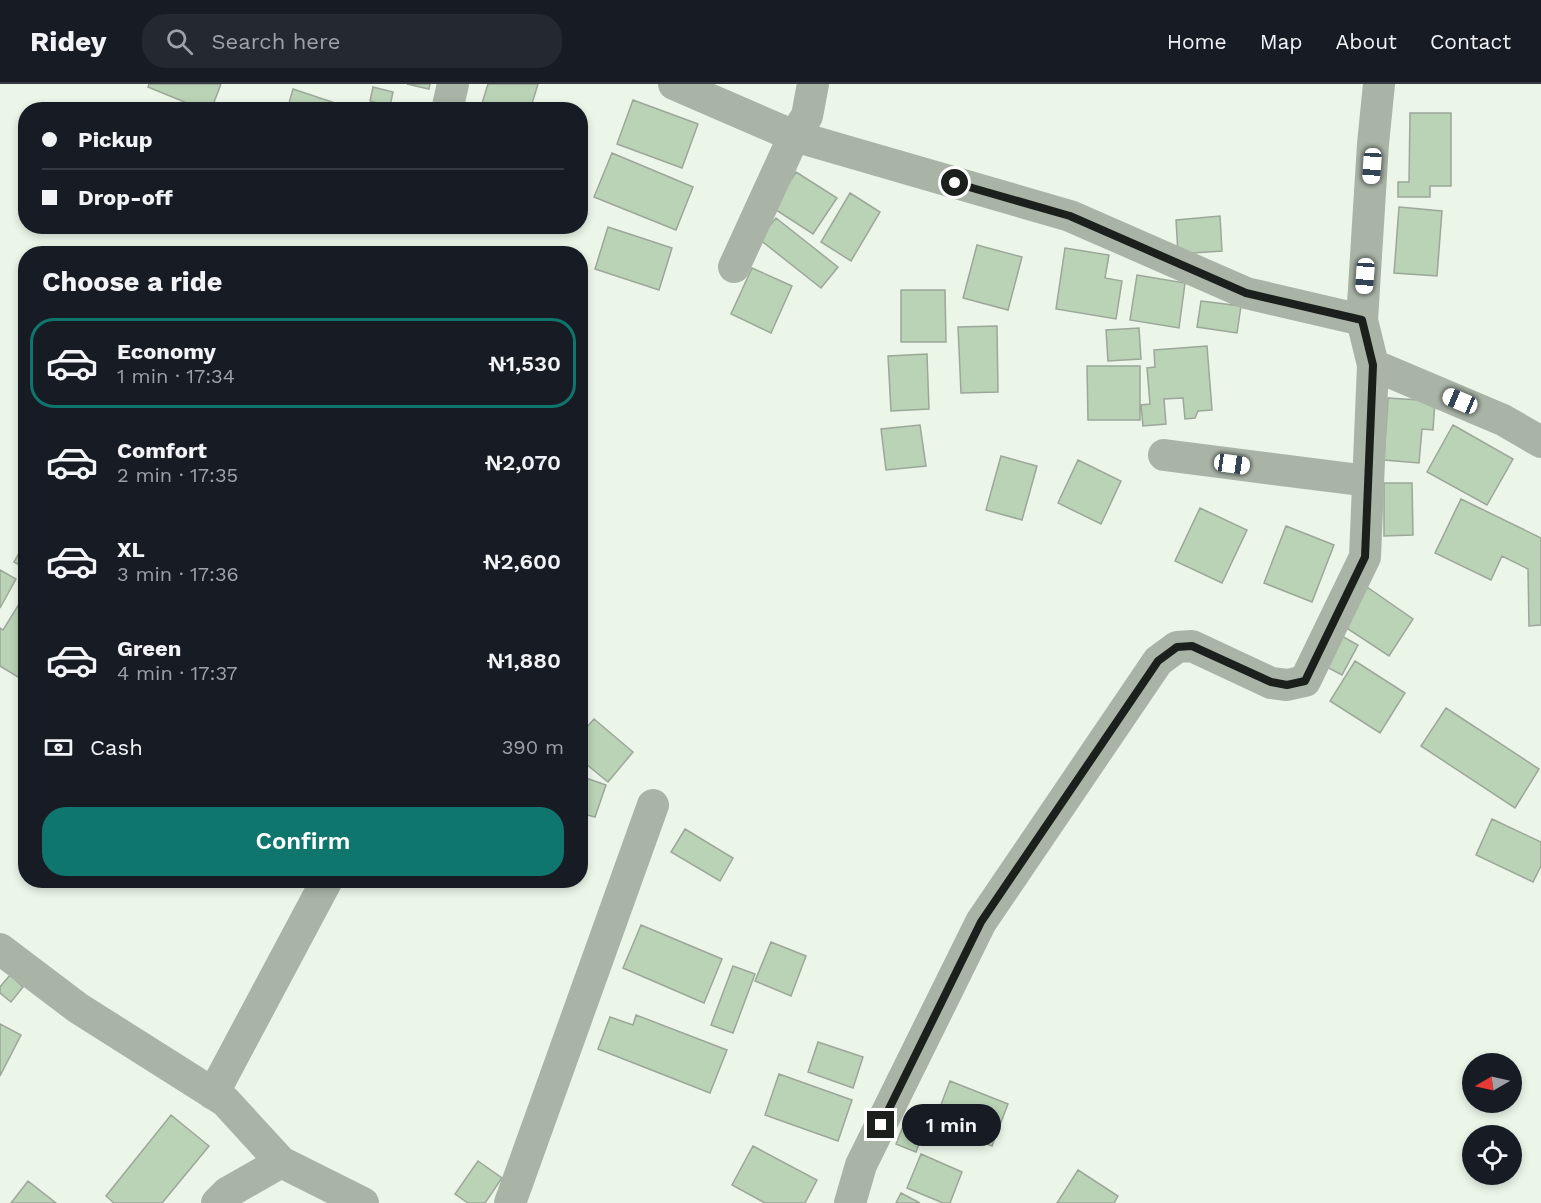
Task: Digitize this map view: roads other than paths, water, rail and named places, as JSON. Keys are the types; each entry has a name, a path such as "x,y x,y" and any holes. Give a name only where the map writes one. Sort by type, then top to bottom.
{"street":[{"path":"449,102 453,84"},
{"path":"674,84 794,136 1070,216 1246,293 1362,320"},
{"path":"734,267 794,136 807,116 813,84"},
{"path":"850,1203 861,1165 981,922 1158,661 1177,647 1192,646 1271,682 1287,685 1305,681 1365,557 1373,365 1362,320 1379,84"},
{"path":"1373,365 1503,420 1541,442"},
{"path":"1164,455 1368,481"},
{"path":"510,1203 653,805"},
{"path":"213,1094 323,888"},
{"path":"0,949 78,1008 225,1101 281,1162 363,1203"},
{"path":"217,1203 227,1193 281,1162"}]}
